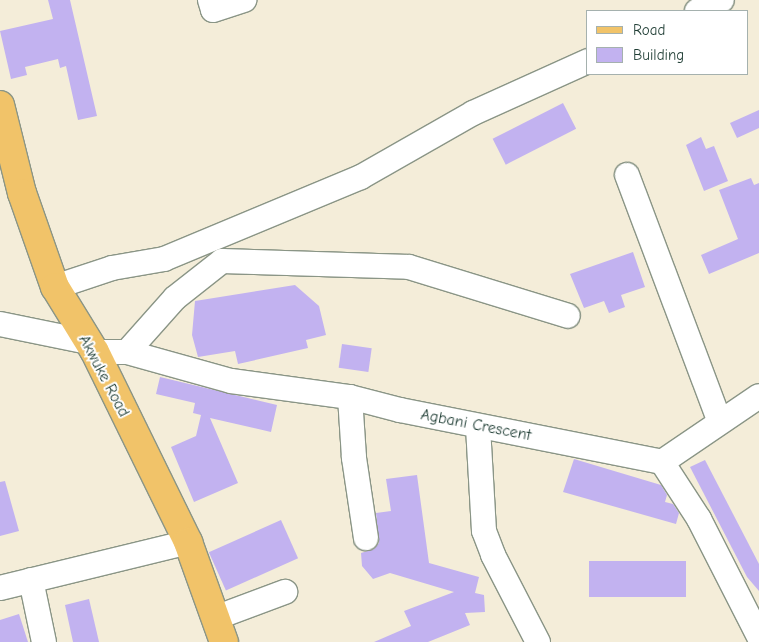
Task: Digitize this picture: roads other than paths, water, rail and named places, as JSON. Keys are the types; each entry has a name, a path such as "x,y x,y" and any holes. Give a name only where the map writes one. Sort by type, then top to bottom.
{"main road":[{"name":"Akwuke Road","path":"0,105 22,193 55,287 91,347 188,542 219,630"}],"street":[{"path":"210,0 213,10 244,0"},
{"path":"699,10 722,0"},
{"path":"55,287 112,268 164,259 361,177 472,113 586,62"},
{"path":"627,175 719,420"},
{"path":"214,238 222,261"},
{"path":"127,352 175,298 222,261 409,267 568,316"},
{"name":"Agbani Crescent","path":"0,324 91,347 127,352 231,381 350,397 478,426 662,462"},
{"path":"758,633 700,519 662,462 694,443 719,420 759,396"},
{"path":"350,397 354,458 366,538"},
{"path":"478,426 484,531 493,555 538,642"},
{"path":"0,588 188,542"},
{"path":"31,580 44,642"},
{"path":"219,630 285,592"}]}
